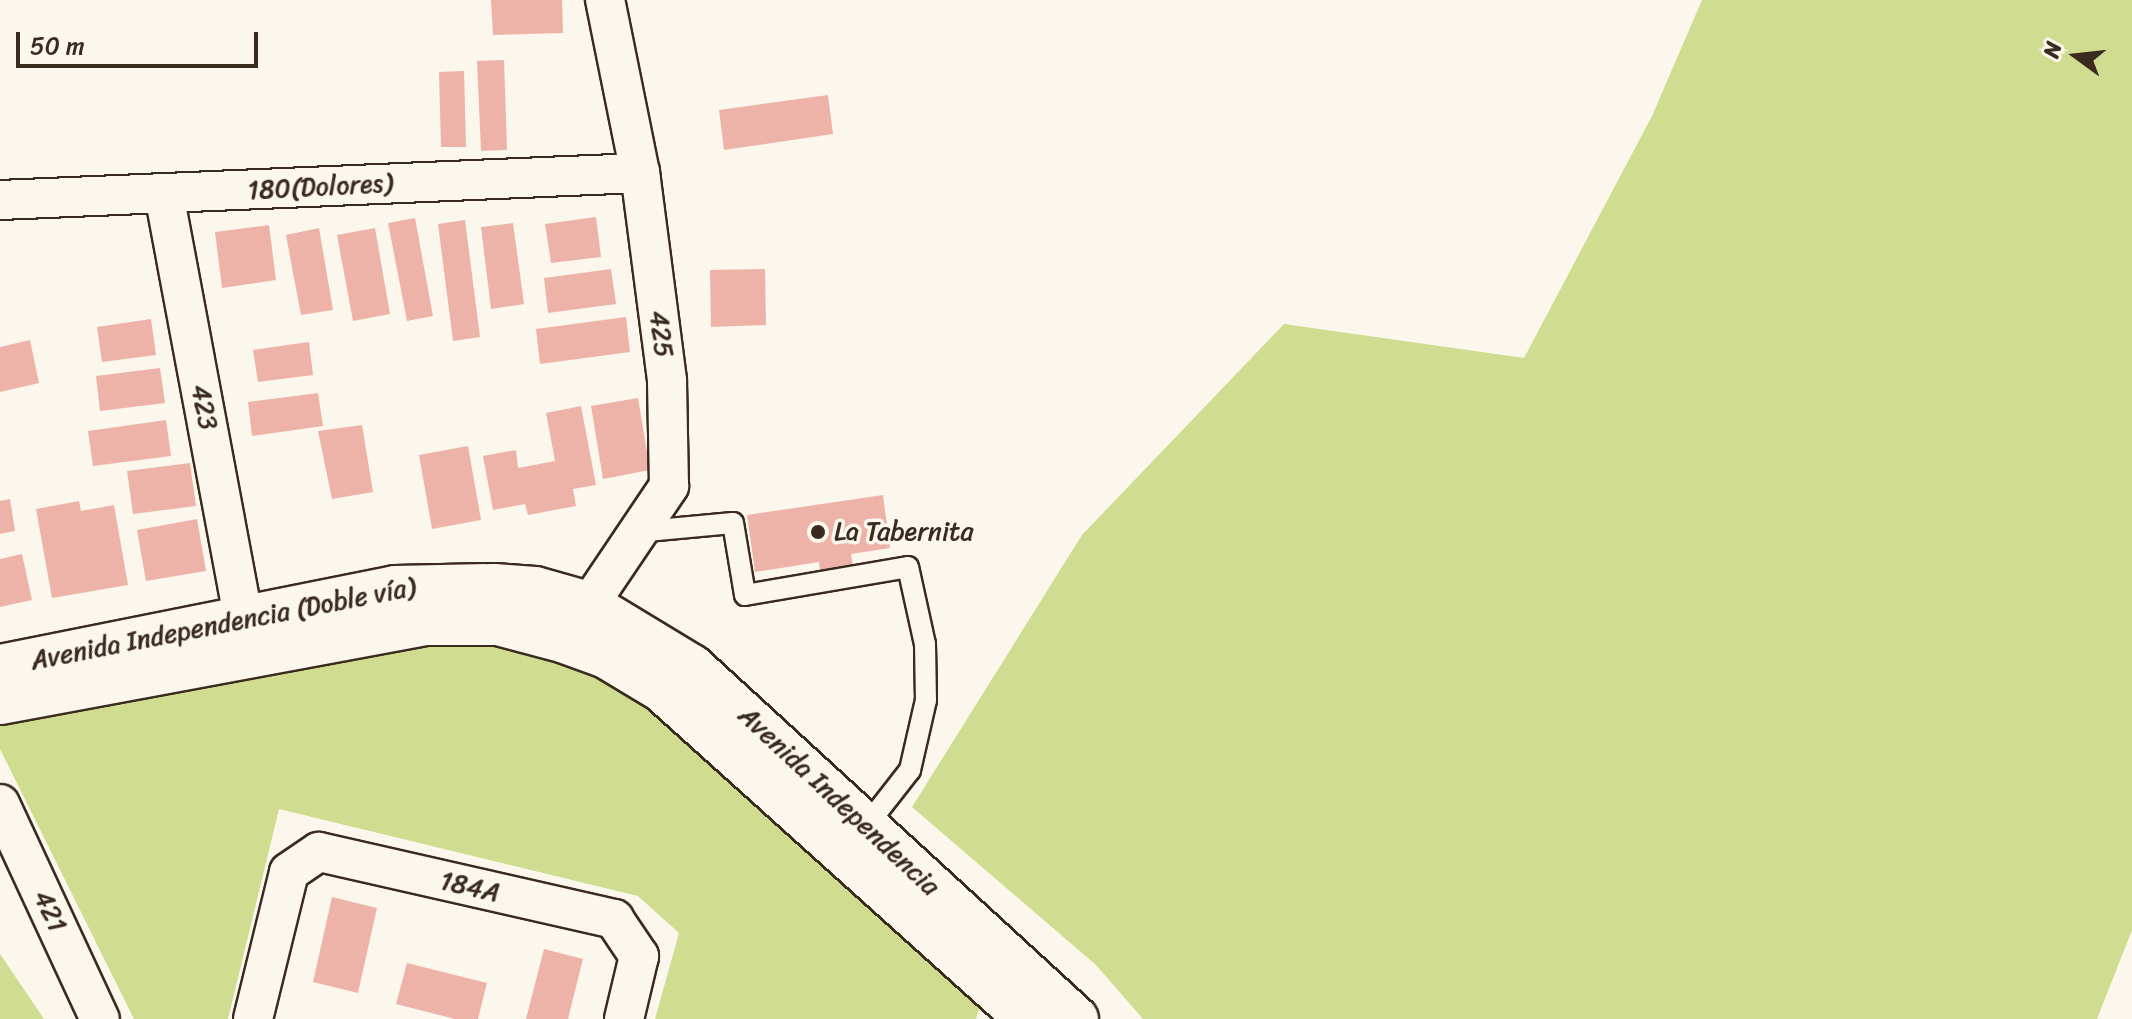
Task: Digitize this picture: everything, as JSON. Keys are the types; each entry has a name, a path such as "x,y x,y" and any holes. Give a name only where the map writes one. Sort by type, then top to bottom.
{"main road":[{"name":"Avenida Independencia (Doble vía)","path":"0,667 395,588 443,584 535,589 588,604"},
{"name":"Avenida Independencia","path":"588,604 636,630 692,667 867,825 1029,1011"},
{"name":"Avenida Independencia (Doble vía)","path":"0,702 252,653 428,623 498,623 565,641"},
{"name":"Avenida Independencia","path":"565,641 606,656 661,689 1029,1011 1076,1019"}],"street":[{"name":"425","path":"565,641 669,486 667,380 640,173 605,0"},
{"name":"180(Dolores)","path":"0,200 640,173"},
{"name":"423","path":"164,194 244,620"},
{"name":"421","path":"0,804 100,1019"},
{"name":"184A","path":"253,1019 289,872 319,852 614,919 639,956 624,1019"}],"lane":[{"path":"636,532 733,523 745,595 908,567 925,644 926,700 910,770 867,825"}],"green space":[{"path":"1702,0 2132,0 2132,930 2097,1019 1143,1019 1096,965 912,807 1082,535 1284,324 1524,358 1652,116"},
{"path":"446,638 531,644 643,694 980,1006 976,1019 655,1019 679,933 638,896 279,809 228,1019 134,1019 0,749 0,722"},
{"path":"0,954 44,1019 0,1019"}],"building":[{"path":"491,0 562,0 563,33 493,35"},
{"path":"504,60 507,150 481,151 477,61"},
{"path":"464,71 466,147 441,147 439,72"},
{"path":"828,95 833,134 724,150 719,110"},
{"path":"596,217 601,257 551,263 545,224"},
{"path":"415,218 433,316 407,321 388,223"},
{"path":"465,220 480,337 453,341 438,224"},
{"path":"513,223 524,304 491,309 481,227"},
{"path":"269,225 276,280 222,288 215,232"},
{"path":"319,228 333,310 301,315 286,235"},
{"path":"375,228 390,314 353,321 337,235"},
{"path":"611,269 616,304 548,313 544,278"},
{"path":"765,269 766,325 711,327 710,270"},
{"path":"626,317 630,352 540,364 536,329"},
{"path":"151,319 156,355 102,362 97,327"},
{"path":"30,340 39,383 0,392 0,347"},
{"path":"309,342 313,375 258,382 253,350"},
{"path":"160,368 165,403 100,411 96,376"},
{"path":"318,393 323,426 252,436 248,402"},
{"path":"638,398 650,470 603,479 591,406"},
{"path":"581,406 596,485 573,489 576,506 528,515 525,504 493,510 483,456 516,450 518,468 555,461 546,413"},
{"path":"166,420 171,456 93,466 88,431"},
{"path":"362,425 373,492 332,499 318,431"},
{"path":"468,446 481,520 432,529 419,455"},
{"path":"190,463 196,506 133,514 127,471"},
{"name":"La Tabernita","path":"883,495 890,548 851,554 853,566 820,571 819,562 755,572 747,515"},
{"path":"10,499 15,531 0,534 0,501"},
{"path":"79,501 81,511 114,505 128,585 52,598 36,509"},
{"path":"197,519 206,571 146,581 137,530"},
{"path":"22,554 32,600 0,607 0,559"},
{"path":"332,897 377,908 358,993 313,982"},
{"path":"544,949 583,959 568,1019 526,1019"},
{"path":"407,963 487,983 478,1019 455,1019 396,1004"}],"place":[{"name":"La Tabernita","path":"818,532"}]}
